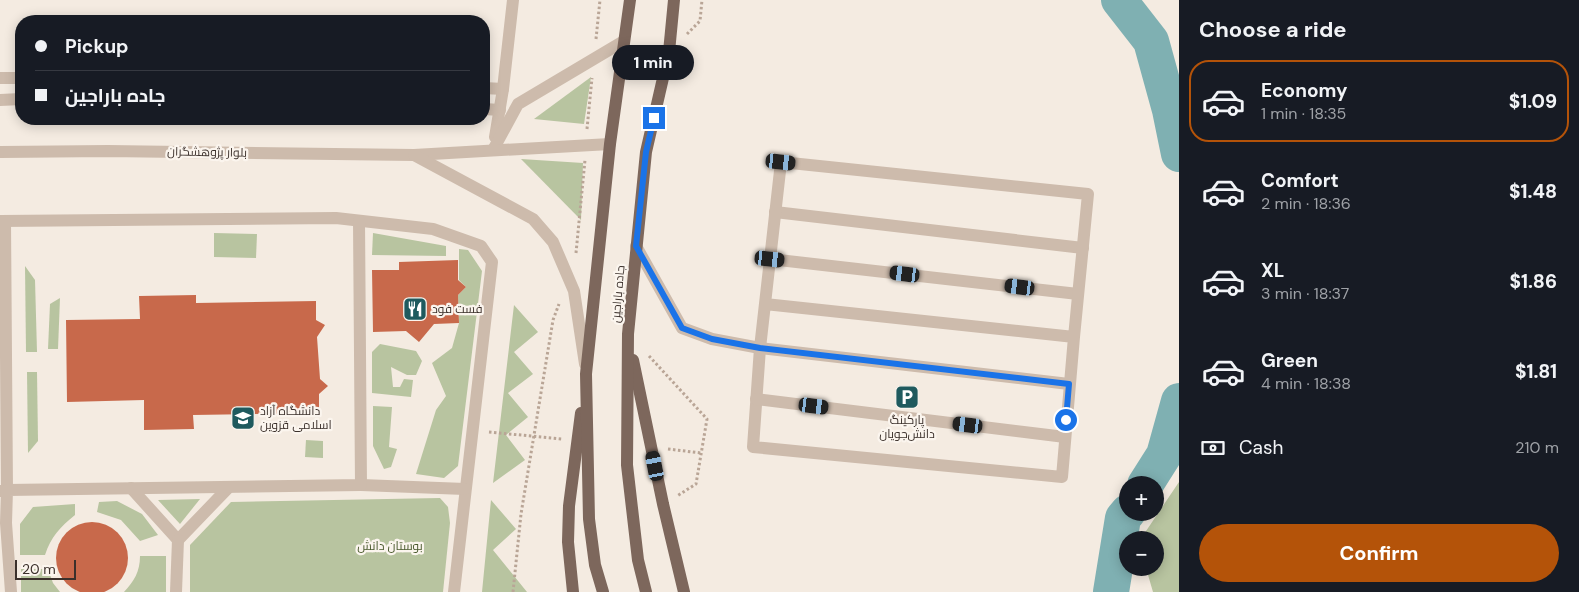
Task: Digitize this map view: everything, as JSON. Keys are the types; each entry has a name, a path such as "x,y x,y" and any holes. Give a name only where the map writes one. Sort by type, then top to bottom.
{"main road":[{"name":"جاده باراجین","path":"603,592 595,565 589,519 586,374 610,144 630,0"},
{"name":"جاده باراجین","path":"646,592 638,560 627,465 628,334 646,152 669,52 674,0"},
{"path":"628,334 662,504 684,592"},
{"path":"573,592 568,542 569,506 586,374"}],"street":[{"path":"493,150 503,90 513,0"},
{"path":"493,150 518,104 624,41"},
{"path":"0,78 15,78"},
{"path":"490,89 503,90"},
{"path":"0,100 15,100"},
{"path":"490,109 500,110"},
{"name":"بلوار پژوهشگران","path":"0,152 108,151 414,155 610,144"},
{"path":"414,155 533,219 553,242 574,291 586,374"},
{"path":"781,162 1088,194 1083,248 1069,384 1062,477 753,447 760,348 781,162"},
{"path":"775,212 1083,248"},
{"path":"11,592 4,490 3,221 336,218 433,229 481,246 492,262 454,592"},
{"path":"359,221 361,485"},
{"path":"636,246 682,328 712,339 760,348 1069,384"},
{"path":"770,259 1078,294"},
{"path":"765,304 1074,337"},
{"path":"756,399 1065,437"},
{"path":"4,490 361,485 465,489"},
{"path":"176,592 178,540 229,487"},
{"path":"131,488 178,540"}],"path":[{"path":"513,592 521,514 553,320"},
{"path":"648,355 707,419 696,484"}],"green space":[{"path":"591,77 584,124 534,119"},
{"path":"521,159 583,163 581,220"},
{"path":"214,233 257,234 256,258 214,257"},
{"path":"373,233 446,246 446,256 372,255"},
{"path":"459,249 468,250 482,271 458,466 444,478 416,474 436,410 446,396 432,363 452,348 459,323 458,295 466,287 459,280"},
{"path":"25,266 35,280 37,352 26,352"},
{"path":"60,298 58,349 48,349 50,304"},
{"path":"514,305 538,332 514,352 533,374 508,393 528,417 506,435 525,460 493,483"},
{"path":"380,344 416,351 422,361 416,375 407,375 391,367 393,387 400,387 404,379 413,380 411,397 372,393 372,352"},
{"path":"27,372 37,372 38,441 28,453"},
{"path":"373,406 392,407 389,447 397,449 391,467 384,469 373,446"},
{"path":"306,440 323,441 323,458 305,457"},
{"path":"1179,482 1179,592 1153,592 1148,576 1164,576 1164,531 1146,531 1153,521 1164,521 1164,504"},
{"name":"بوستان دانش","path":"440,498 448,507 450,523 443,592 190,592 190,545 231,502"},
{"path":"200,499 180,524 158,500"},
{"path":"491,500 516,529 493,550 527,592 482,592"},
{"path":"117,501 142,514 158,535 140,541 121,520 97,512 99,502"},
{"path":"75,504 75,515 57,533 45,555 20,555 20,524 33,507"},
{"path":"140,556 166,556 166,592 124,592 136,576"},
{"path":"21,569 48,569 53,583 60,592 21,592"}],"building":[{"name":"فست فود","path":"458,260 458,280 466,287 458,295 459,323 434,324 419,342 406,331 373,332 372,270 399,270 399,262"},
{"path":"196,295 196,303 316,301 316,320 325,325 317,337 320,379 328,386 319,394 319,413 193,415 194,429 144,430 144,400 67,402 66,320 140,319 139,296"},
{"path":"85,523 99,523 112,528 122,538 127,551 127,565 122,578 112,588 99,593 85,593 72,588 62,578 57,565 57,551 62,538 72,528"}],"waterway":[{"path":"1119,0 1151,41 1170,110 1179,154"},
{"path":"1151,476 1164,455 1179,401"},
{"path":"1111,592 1123,521"}],"place":[{"name":"فست فود","path":"415,309"},
{"name":"پارکینگ دانش‌جویان","path":"907,397"},
{"name":"دانشگاه آزاد اسلامی قزوین","path":"243,418"}],"route":[{"path":"654,118 646,152 636,246 682,328 712,339 760,348 1069,384 1066,420"}]}
